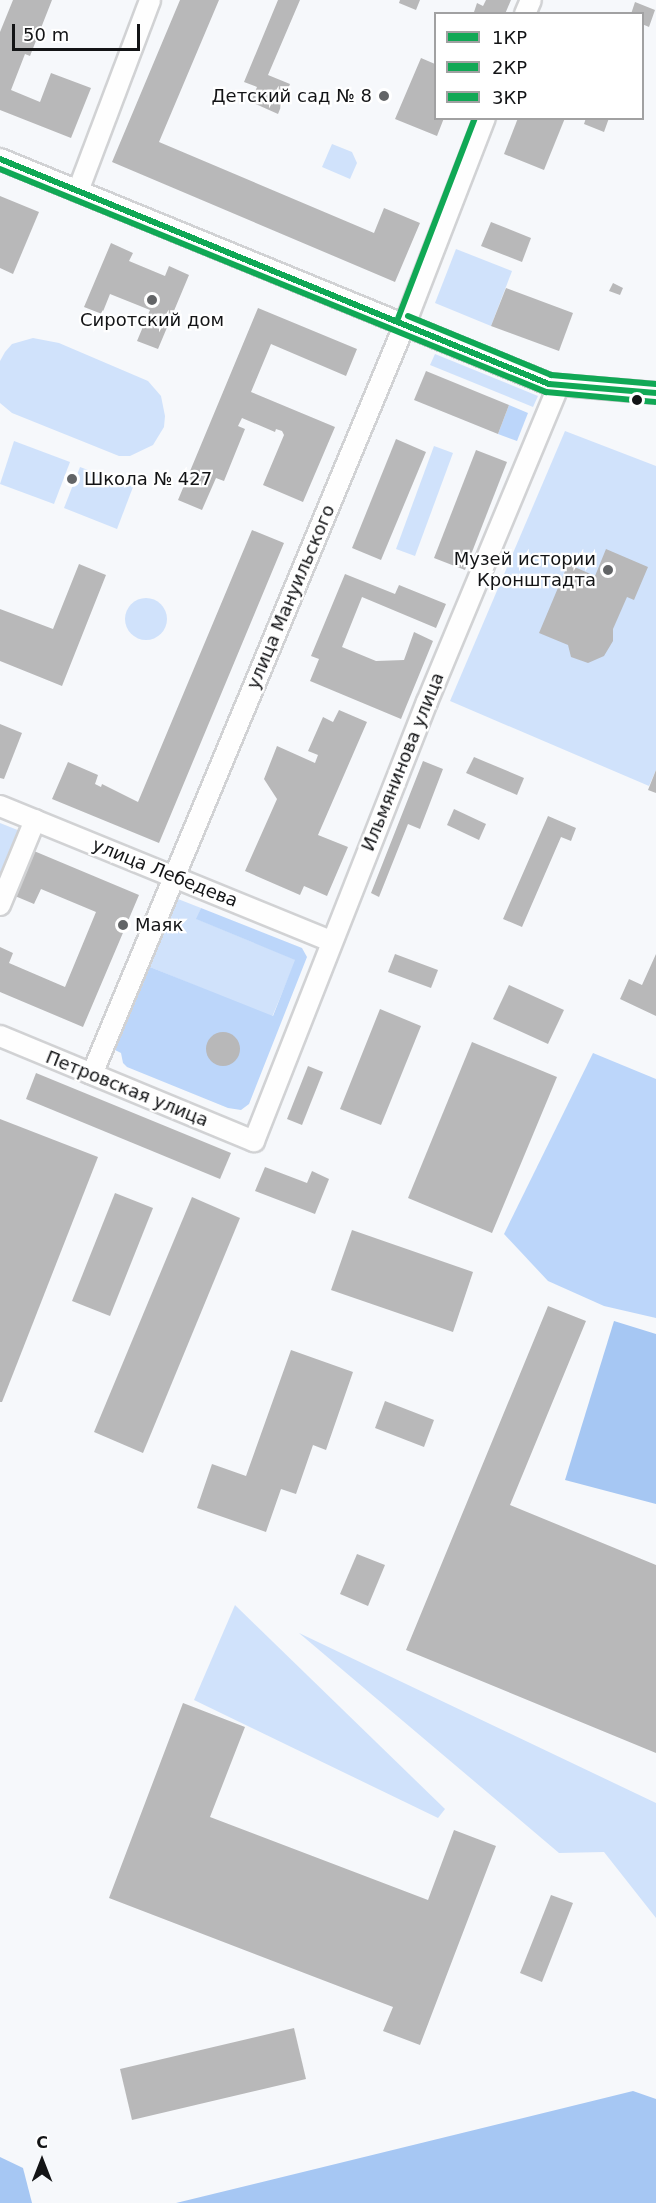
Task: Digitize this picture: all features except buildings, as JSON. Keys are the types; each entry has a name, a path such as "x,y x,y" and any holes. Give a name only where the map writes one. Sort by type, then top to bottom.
{"street":[{"path":"78,191 150,0"},
{"name":"улица Мануильского","path":"92,1074 405,324 483,120"},
{"path":"0,159 558,387 656,393"},
{"name":"Ильмянинова улица","path":"254,1141 331,941 558,387"},
{"name":"улица Лебедева","path":"0,806 331,941"},
{"path":"0,905 35,820"},
{"name":"Петровская улица","path":"0,1036 254,1141"}],"shaded area":[{"path":"332,144 352,152 357,163 350,179 322,167"},
{"path":"456,249 512,271 491,326 435,303"},
{"path":"33,338 59,343 148,381 161,396 165,416 164,427 153,445 130,456 119,456 12,413 0,403 0,361 12,344"},
{"path":"435,354 538,396 533,407 430,365"},
{"path":"509,405 528,413 517,441 498,434"},
{"path":"565,431 656,466 656,770 649,786 450,701"},
{"path":"14,441 70,462 54,504 0,484"},
{"path":"434,446 453,453 415,556 396,549"},
{"path":"80,467 133,487 117,529 64,508"},
{"path":"146,598 154,599 161,604 166,611 166,627 161,634 154,639 146,640 138,639 131,634 126,627 125,619 126,611 131,604 138,599"},
{"path":"0,823 20,831 0,879"},
{"path":"178,899 201,908 197,919 296,960 272,1017 150,967"},
{"path":"201,908 302,948 307,957 249,1104 241,1110 228,1108 127,1067 123,1063 121,1053 115,1050 150,967 273,1016 295,960 196,919"},
{"path":"593,1053 656,1079 656,1318 604,1306 548,1281 504,1234"},
{"path":"614,1321 656,1334 656,1504 565,1480"},
{"path":"235,1605 445,1809 438,1818 194,1700"},
{"path":"299,1633 656,1803 656,1918 604,1852 559,1853"},
{"path":"633,2091 656,2099 656,2203 176,2203"},
{"path":"0,2157 23,2168 32,2203 0,2203"}],"transit line":[{"name":"3КР","path":"397,321 474,120"},
{"name":"1КР","path":"0,159 549,384 656,393"},
{"name":"2КР","path":"0,169 546,392 655,402"},
{"name":"3КР","path":"408,316 551,375 656,384"}],"place":[{"name":"Детский сад № 8","path":"384,96"},
{"name":"Сиротский дом","path":"152,300"},
{"name":"Школа № 427","path":"72,479"},
{"name":"Музей истории Кронштадта","path":"608,570"},
{"name":"Маяк","path":"123,925"}]}
